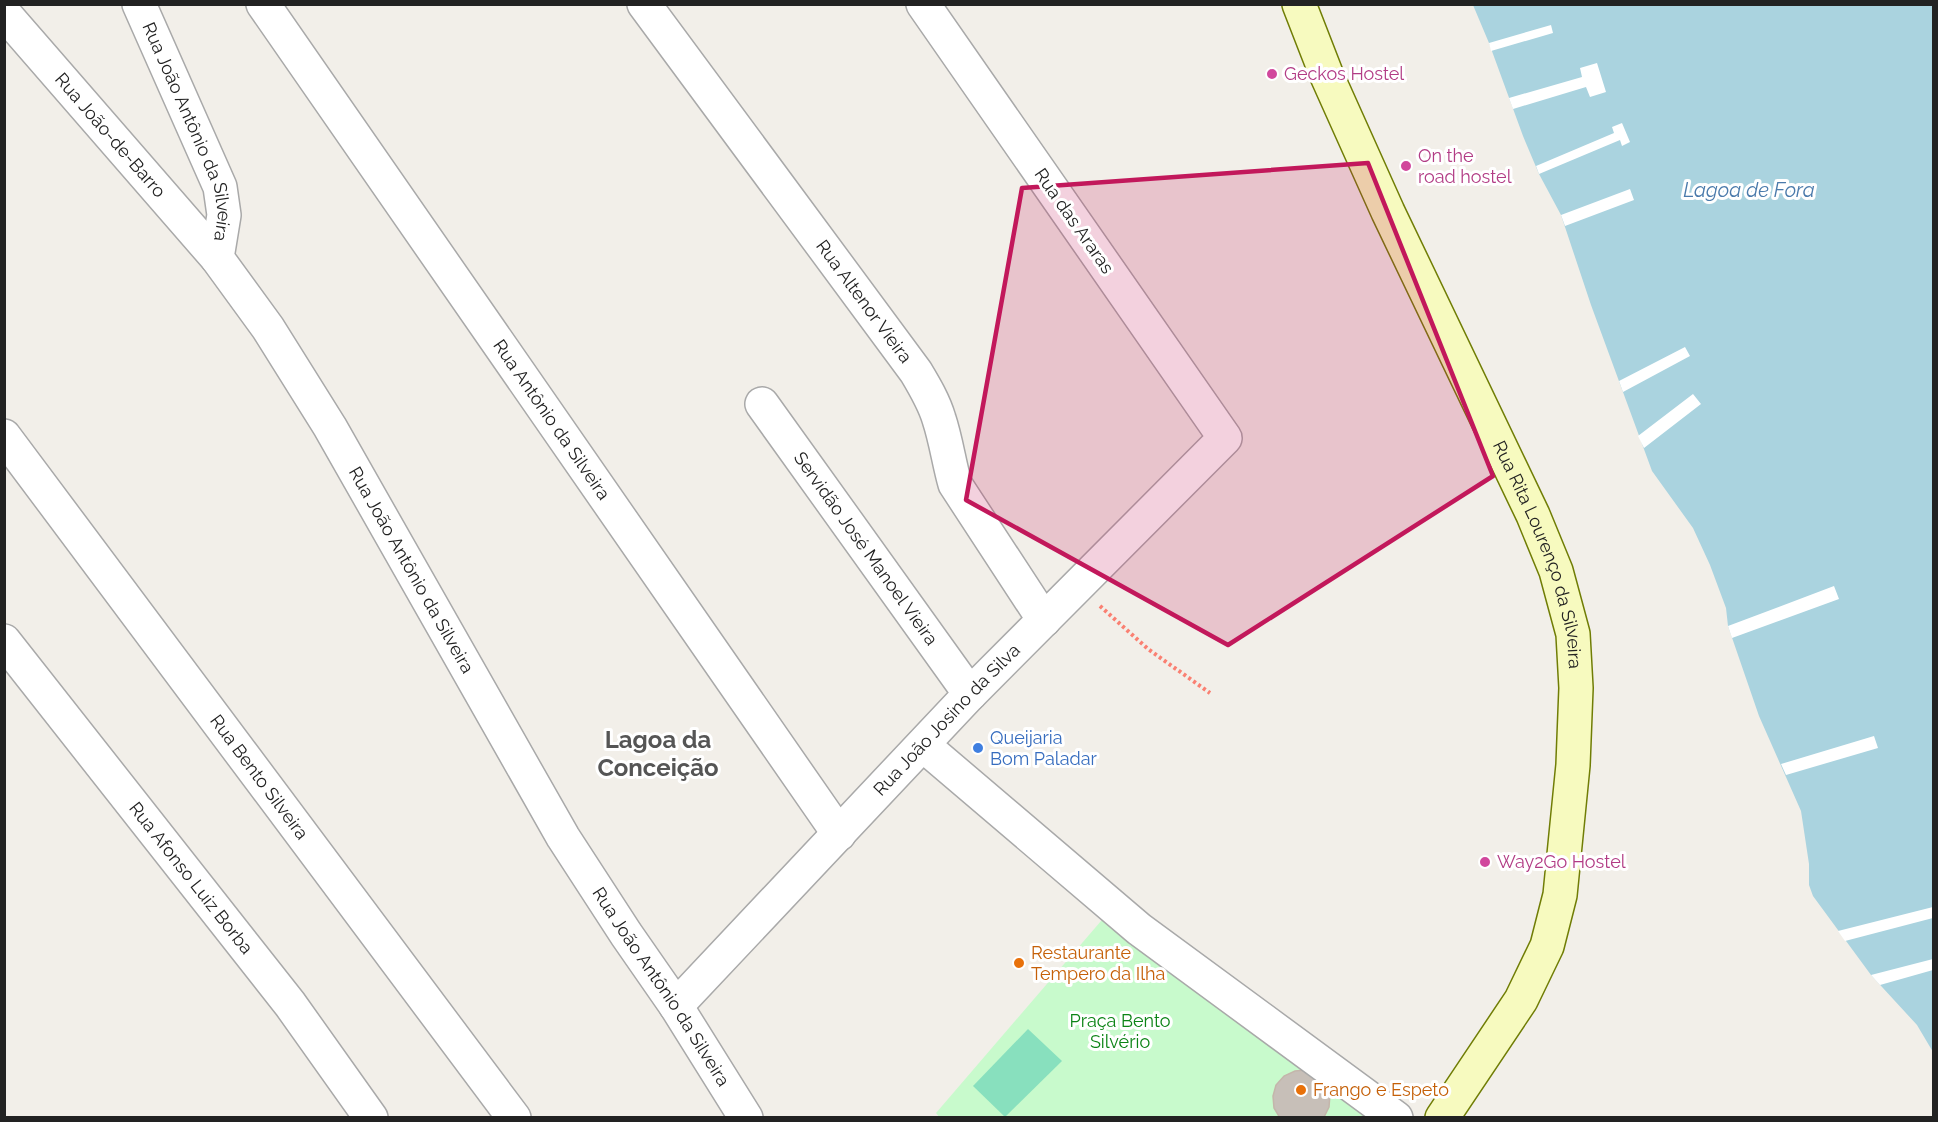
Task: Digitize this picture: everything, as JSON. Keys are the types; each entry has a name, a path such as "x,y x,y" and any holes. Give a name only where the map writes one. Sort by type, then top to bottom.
{"street":[{"name":"Rua João Antônio da Silveira","path":"139,4 220,188 224,215 217,258 298,374 563,837 620,926 676,1006 746,1118"},
{"name":"Rua Antônio da Silveira","path":"263,4 839,834"},
{"name":"Rua Altenor Vieira","path":"644,4 916,372 940,420 955,484 1044,620"},
{"name":"Rua das Araras","path":"923,4 1225,438"},
{"name":"Rua Rita Lourenço da Silveira","path":"1299,4 1327,76 1388,212 1533,515 1556,571 1573,634 1576,688 1574,765 1560,895 1547,946 1521,1000 1442,1118"},
{"name":"Rua João-de-Barro","path":"4,13 217,258"},
{"name":"Servidão José Manoel Vieira","path":"762,404 970,694"},
{"name":"Rua Bento Silveira","path":"4,436 514,1118"},
{"name":"Rua João Josino da Silva","path":"676,1006 970,694 1225,438"},
{"name":"Rua Afonso Luiz Borba","path":"4,641 290,1004 372,1118"},
{"path":"923,744 1139,929 1396,1118"}],"path":[{"path":"1078,586 1141,643 1210,693"}],"highlighted area":[{"path":"1368,163 1493,476 1228,645 966,500 1022,188"}],"green space":[{"name":"Praça Bento Silvério","path":"1107,914 1273,1039 1367,1117 940,1118 936,1113"},
{"path":"1028,1029 1062,1061 1005,1117 973,1086"}],"water":[{"name":"Lagoa de Fora","path":"1473,5 1933,5 1933,1052 1917,1025 1871,975 1813,896 1809,885 1809,864 1801,811 1759,716 1728,626 1726,608 1710,565 1693,528 1652,471 1591,305 1561,215 1539,174 1523,136"}],"pier":[{"path":"1551,25 1553,33 1491,51 1489,43"},
{"path":"1597,63 1606,92 1590,97 1586,87 1513,109 1509,98 1582,77 1580,68"},
{"path":"1622,123 1630,142 1622,146 1620,140 1539,174 1536,166 1614,133 1612,127"},
{"path":"1630,189 1634,200 1565,226 1561,215"},
{"path":"1685,347 1690,356 1623,392 1619,381"},
{"path":"1693,394 1701,404 1644,448 1638,436"},
{"path":"1834,586 1839,599 1732,638 1728,626"},
{"path":"1874,736 1878,748 1786,775 1781,764"},
{"path":"1933,907 1933,918 1845,941 1838,931"},
{"path":"1933,959 1933,970 1880,985 1871,975"}],"building":[{"name":"Frango e Espeto","path":"1306,1070 1326,1083 1330,1094 1329,1107 1324,1117 1280,1118 1274,1108 1273,1096 1276,1085 1284,1076 1295,1071"}],"place":[{"name":"Geckos Hostel","path":"1272,74"},
{"name":"On the road hostel","path":"1406,166"},
{"name":"Queijaria Bom Paladar","path":"978,748"},
{"name":"Way2Go Hostel","path":"1485,862"},
{"name":"Restaurante Tempero da Ilha","path":"1019,963"},
{"name":"Frango e Espeto","path":"1301,1090"}],"district":[{"name":"Lagoa da Conceição","path":"658,754"}]}
